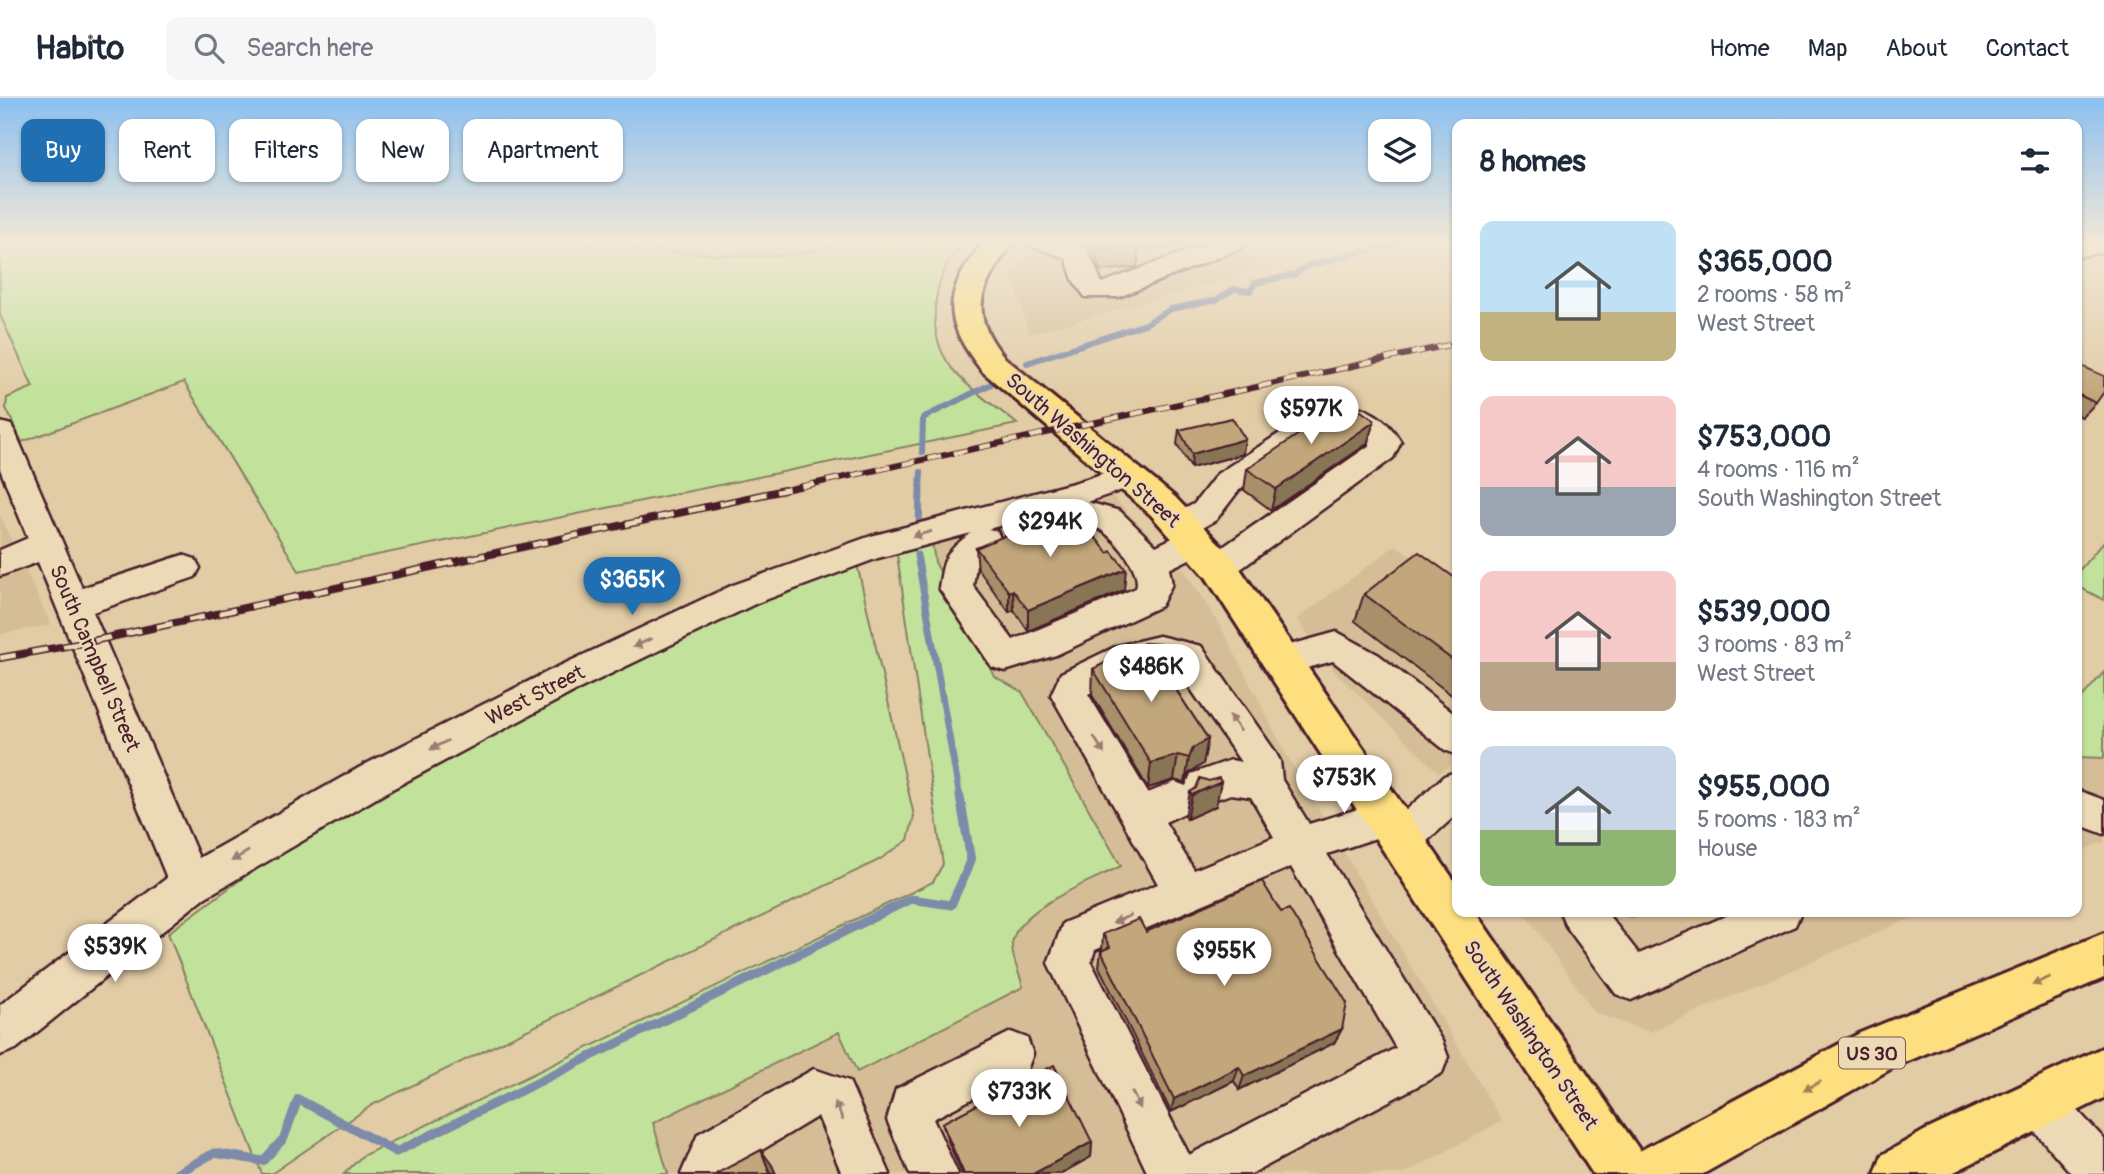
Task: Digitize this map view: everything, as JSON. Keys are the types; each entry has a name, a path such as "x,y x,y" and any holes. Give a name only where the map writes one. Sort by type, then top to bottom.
{"main road":[{"name":"South Washington Street","path":"967,292 968,324 977,345 994,365 1129,476 1199,544 1281,661 1624,1174"},
{"name":"US 30","path":"1651,1174 1877,1051 2104,955"},
{"path":"1935,1166 2039,1102 2104,1072"}],"street":[{"path":"1151,564 1199,544 1382,450 1386,442 1381,433 1354,415 1342,414 1323,419 1228,482 1205,512 1199,544"},
{"name":"South Campbell Street","path":"0,432 8,475 47,544 190,885"},
{"name":"West Street","path":"0,1033 190,885 378,777 562,681 745,594 872,548 981,529 1129,476"},
{"path":"1091,511 1109,518 1151,564 1155,584 1149,597 1044,645 1005,657 956,588 960,559 981,529 1091,511"},
{"path":"0,564 47,544"},
{"path":"73,606 111,589 135,586 183,568"},
{"path":"1281,661 1337,646 1366,665 1452,733"},
{"path":"1185,892 1173,800 1069,695 1074,683 1147,650 1174,649 1188,656 1261,761 1263,783 1426,1058 1202,1174"},
{"path":"1173,800 1231,776 1263,783"},
{"path":"1173,1174 1069,963 1078,937 1300,845 1392,829 1452,792"},
{"path":"2082,809 2104,817"},
{"path":"1585,917 1631,979 1769,917"},
{"path":"934,1174 910,1120 912,1105 1011,1054"},
{"path":"705,1174 715,1151 814,1092 833,1097 866,1174"},
{"path":"2039,1102 2104,1174"}],"shaded area":[{"path":"1017,292 1180,292 1029,334"},
{"path":"1113,497 1185,571 1221,627 1285,752 1502,1121 1404,1174 668,1174 653,1123 839,1032 858,1072 1023,987 1012,945 1016,928 1033,911 1121,866 1022,692 994,676 935,562 932,543"},
{"path":"0,515 51,625 0,634"},
{"path":"1396,545 1452,586 1452,764 1439,773 1335,672 1297,619"},
{"path":"2082,757 2104,758 2104,842 2082,850"},
{"path":"1528,917 1914,917 1650,1032 1595,1013"}],"green space":[{"path":"0,292 937,292 935,323 938,341 945,357 961,379 1017,424 299,571 184,382 22,442 6,408 7,398 33,387 0,315"},
{"path":"2104,541 2104,600 2082,589 2082,567"},
{"path":"932,543 935,562 994,676 1022,692 1121,866 1040,908 1016,931 1012,949 1023,987 857,1072 839,1032 653,1123 668,1174 344,1174 362,1156 933,882 943,864 897,555"},
{"path":"857,564 914,816 908,840 879,860 372,1105 271,1174 262,1174 168,933 297,838 413,772 758,599"},
{"path":"2104,672 2104,758 2082,757 2082,697"}],"building":[{"path":"2082,366 2104,376 2104,392 2096,403 2082,396"},
{"path":"1352,405 1374,422 1276,489 1247,469 1339,407"},
{"path":"1232,418 1245,439 1192,454 1179,430"},
{"path":"1071,508 1108,553 1111,551 1126,569 1028,610 1013,590 1009,592 976,548"},
{"path":"1419,552 1452,576 1452,660 1364,594"},
{"path":"1144,643 1159,644 1154,656 1208,739 1193,748 1189,758 1178,755 1151,763 1093,669"},
{"path":"1200,778 1209,781 1219,778 1221,782 1192,795 1190,792 1196,788"},
{"path":"1262,881 1281,912 1289,909 1347,1003 1342,1029 1244,1076 1239,1067 1174,1099 1101,951 1110,947 1103,934 1139,919 1146,932"},
{"path":"1054,1065 1092,1142 1033,1174 964,1174 942,1123"},
{"path":"761,1150 770,1174 716,1174"}],"waterway":[{"path":"1027,363 1145,324 1171,309 1216,300 1229,292"},
{"path":"922,452 923,418 991,384"},
{"path":"920,492 921,472"},
{"path":"919,527 920,490"},
{"path":"917,555 960,798"},
{"path":"176,1174 214,1153 263,1161 284,1138 298,1099 396,1152 911,899 951,905 971,861 960,796"}],"railway":[{"path":"776,492 1452,344"},
{"path":"0,658 88,642 784,490"}]}
